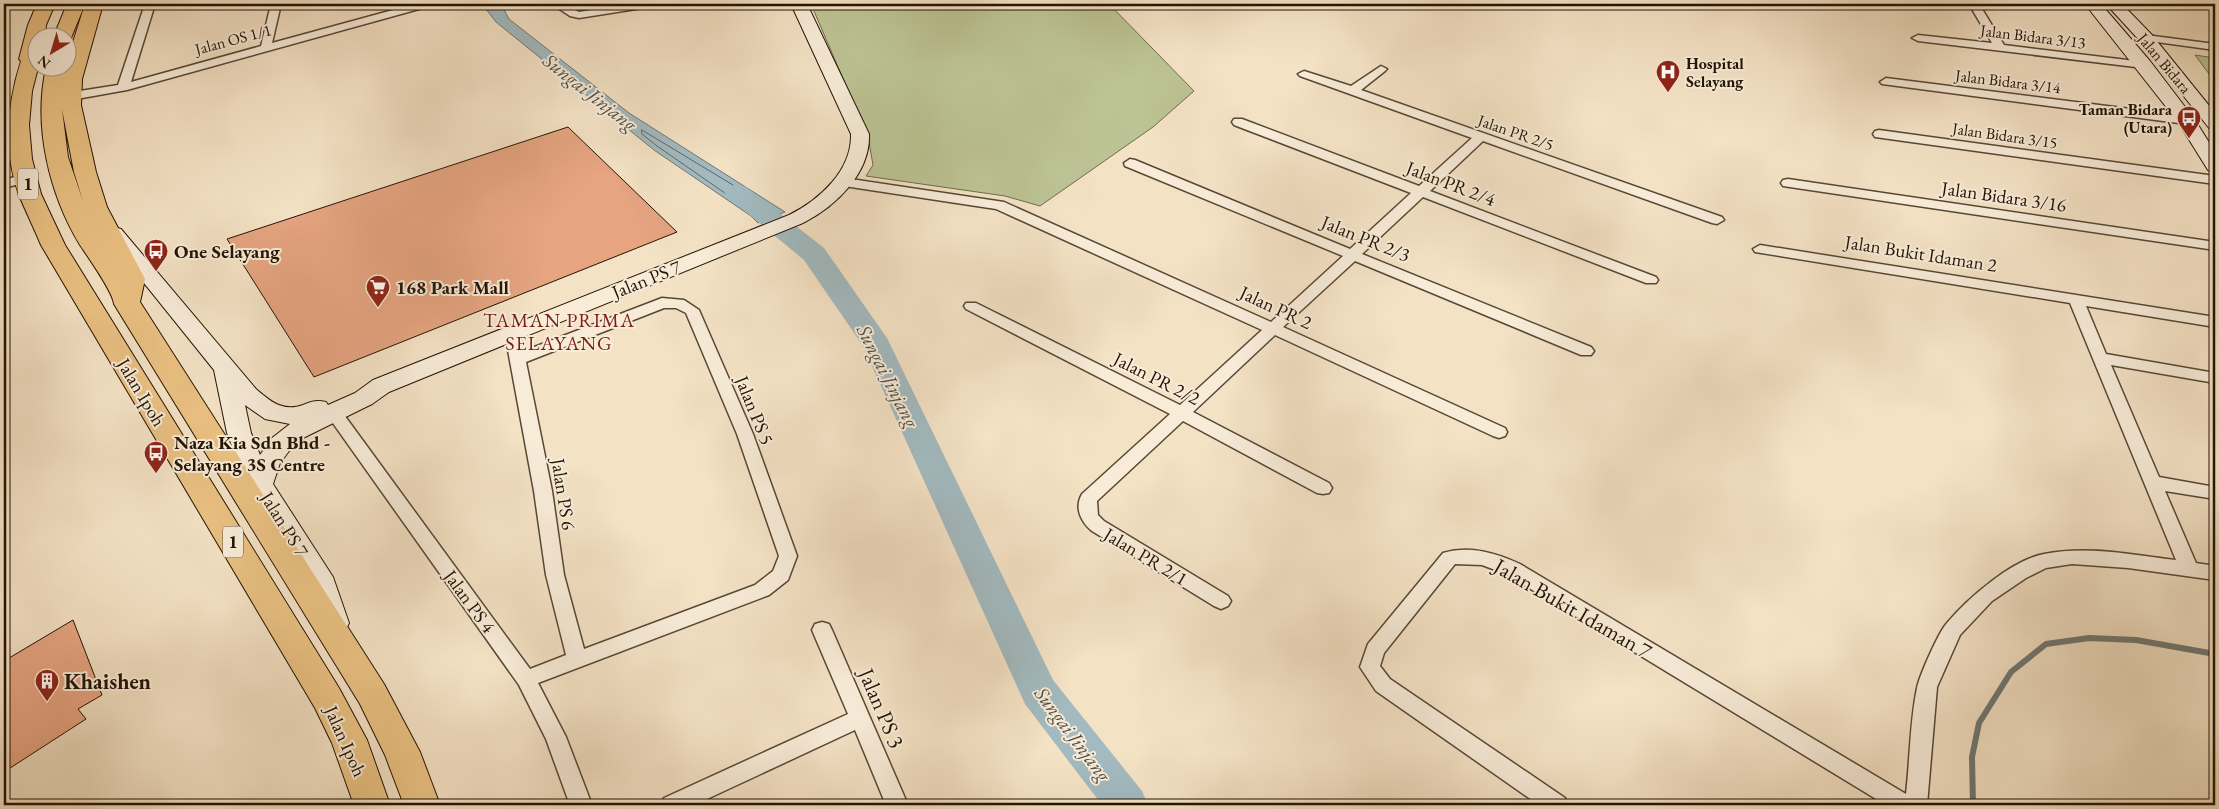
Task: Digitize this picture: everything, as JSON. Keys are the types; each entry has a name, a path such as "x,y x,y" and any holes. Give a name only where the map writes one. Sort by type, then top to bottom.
{"highway":[{"path":"26,70 37,25 46,4"},
{"path":"43,28 54,4"},
{"path":"66,28 76,4"},
{"path":"94,4 76,62 71,100 85,172 96,207 133,279 127,304"},
{"name":"Jalan Ipoh","path":"28,65 18,116 14,181 327,698 349,740 372,805"},
{"name":"Jalan Ipoh","path":"53,78 50,125 58,165 69,199 86,233 127,304 341,644 389,724 422,805"}],"street":[{"path":"123,88 150,4"},
{"path":"266,47 276,4"},
{"name":"Jalan OS 1/1","path":"71,100 102,96 108,91 399,8 426,4"},
{"path":"557,4 579,15 649,4"},
{"name":"Jalan PS 7","path":"341,644 323,585 260,484 265,467 275,451 300,427 367,398 381,386 796,219 828,201 847,175 861,145 860,134 799,4"},
{"path":"1974,4 2000,48"},
{"name":"Jalan Bidara","path":"2093,4 2144,65 2186,120 2215,166"},
{"name":"Jalan Bidara","path":"2114,4 2146,38 2215,124"},
{"name":"Jalan Bidara 3/13","path":"1918,38 2144,65"},
{"path":"2146,38 2215,47"},
{"path":"1352,91 1381,69"},
{"name":"Jalan PR 2/5","path":"1304,74 1717,220"},
{"name":"Jalan Bidara 3/14","path":"1886,82 2186,120"},
{"name":"Jalan PR 2/4","path":"1238,122 1651,280"},
{"name":"Jalan Bidara 3/15","path":"1879,134 2215,180"},
{"path":"1182,413 1480,137"},
{"name":"Jalan PR 2/3","path":"1130,163 1586,351"},
{"name":"Jalan PR 2","path":"847,175 870,186 999,205 1036,220 1500,432"},
{"name":"Jalan Bidara 3/16","path":"1788,183 2215,246"},
{"path":"828,201 870,186"},
{"path":"104,220 224,367 258,404 283,417 312,410 362,389 381,386"},
{"name":"Jalan Bukit Idaman 2","path":"1760,249 2215,322"},
{"path":"2076,300 2189,569"},
{"name":"Jalan PS 5","path":"519,359 662,303 679,303 692,310 745,434 788,556 780,575 762,590 577,660"},
{"name":"Jalan PR 2/2","path":"971,306 1182,413 1323,488"},
{"name":"Jalan PS 6","path":"513,334 543,491 555,575 577,660"},
{"path":"2100,358 2215,378"},
{"path":"224,367 239,433 260,484"},
{"name":"Jalan PS 4","path":"333,412 526,679 556,737 581,805"},
{"name":"Jalan PR 2/1","path":"1182,413 1088,499 1089,518 1098,526 1221,601"},
{"path":"2152,482 2215,493"},
{"name":"Jalan Bukit Idaman 7","path":"1557,805 1383,685 1370,667 1375,650 1450,558 1476,556 1489,558 1513,569 1905,805"},
{"path":"1916,805 1927,687 1952,630 1984,596 2019,573 2043,561 2072,557 2215,573"},
{"name":"Jalan PS 3","path":"822,630 897,805"},
{"path":"526,679 577,660"},
{"path":"672,805 860,718"}],"green space":[{"path":"811,4 1109,4 1194,91 1153,127 1040,206 1005,196 866,176 873,165 868,137"},
{"path":"2195,55 2215,58 2215,82"}],"water":[{"path":"482,4 501,4 509,19 629,113 785,212 758,223 751,216 654,150 496,22"}],"building":[{"name":"168 Park Mall","path":"568,127 677,232 314,377 227,239"},
{"name":"Khaishen","path":"73,620 102,695 78,709 86,719 4,772 4,661"}],"waterway":[{"name":"Sungai Jinjang","path":"737,192 814,254 877,345 1039,692 1127,805"},
{"path":"1973,805 1972,757 1979,723 2011,672 2046,644 2089,638 2136,640 2215,654"}],"place":[{"name":"Hospital Selayang","path":"1668,93"},
{"name":"Taman Bidara (Utara)","path":"2189,139"},
{"name":"One Selayang","path":"156,272"},
{"name":"168 Park Mall","path":"378,308"},
{"name":"Naza Kia Sdn Bhd - Selayang 3S Centre","path":"156,474"},
{"name":"Khaishen","path":"47,702"}],"district":[{"name":"TAMAN PRIMA SELAYANG","path":"559,332"}]}
